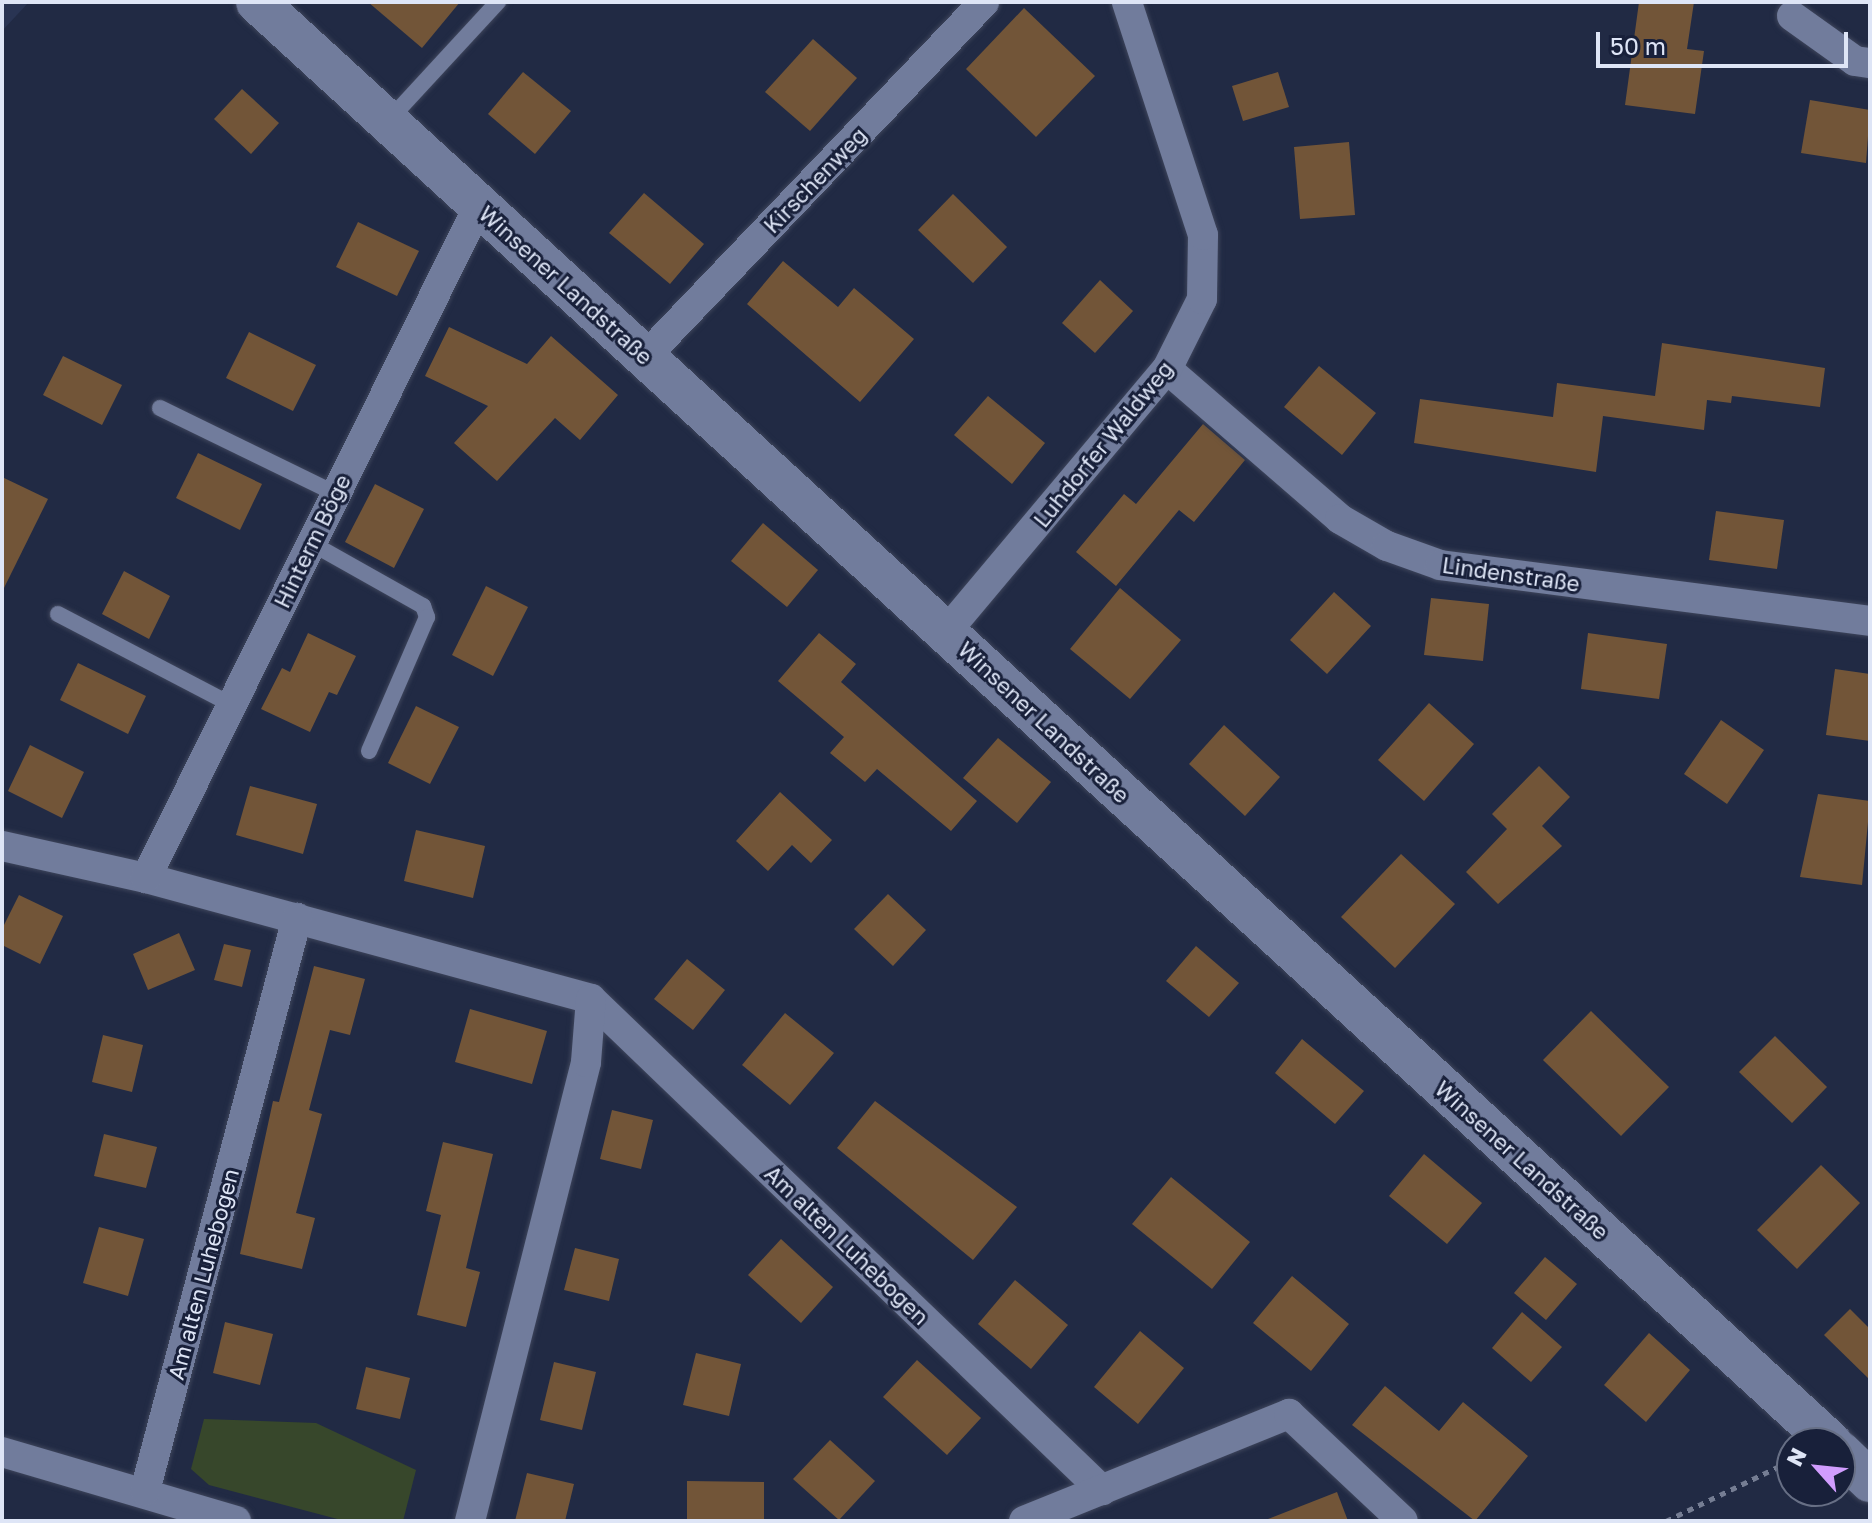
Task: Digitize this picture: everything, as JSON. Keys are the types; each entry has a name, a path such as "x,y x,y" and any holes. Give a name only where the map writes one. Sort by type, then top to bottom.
{"main road":[{"name":"Winsener Landstraße","path":"257,2 1814,1427"}],"street":[{"name":"Kirschenweg","path":"645,357 984,2"},
{"name":"Luhdorfer Waldweg","path":"946,632 1167,369 1202,299 1203,235 1127,2"},
{"path":"1792,16 1855,61 1870,63"},
{"name":"Hinterm Böge","path":"146,878 479,205"},
{"name":"Lindenstraße","path":"1167,369 1340,519 1387,546 1426,561 1870,621"},
{"name":"Am alten Luhebogen","path":"2,846 146,878 591,999 1102,1490"},
{"name":"Am alten Luhebogen","path":"145,1491 297,918"},
{"path":"470,1521 586,1062 591,999"},
{"path":"1024,1521 1289,1414 1403,1521"},
{"path":"2,1452 145,1491 236,1521"}],"lane":[{"path":"388,121 498,2"},
{"path":"160,408 336,494"},
{"path":"311,543 423,606 427,617 369,751"},
{"path":"58,614 232,705"}],"path":[{"path":"1666,1521 1776,1468"}],"shaded area":[{"path":"2,2 29,2 2,31"}],"green space":[{"path":"204,1419 316,1423 416,1470 403,1521 345,1521 209,1485 191,1469"}],"building":[{"path":"368,2 460,2 422,48"},
{"path":"1639,2 1694,2 1687,49 1704,51 1695,114 1625,105"},
{"path":"1024,8 1095,76 1036,137 966,69"},
{"path":"813,39 857,78 810,131 765,92"},
{"path":"523,72 571,111 535,154 488,114"},
{"path":"1278,72 1289,107 1243,121 1232,86"},
{"path":"242,89 279,123 251,154 214,119"},
{"path":"1810,100 1870,110 1866,163 1801,153"},
{"path":"1349,142 1355,215 1300,219 1294,147"},
{"path":"644,193 704,244 670,284 609,233"},
{"path":"953,194 1007,247 973,283 918,230"},
{"path":"358,222 419,251 397,296 336,267"},
{"path":"783,261 838,307 854,288 914,339 860,402 747,304"},
{"path":"1100,280 1133,311 1095,353 1062,323"},
{"path":"449,327 527,364 551,336 618,395 580,440 555,418 497,481 454,443 488,406 425,376"},
{"path":"249,332 316,365 293,411 226,378"},
{"path":"1662,343 1825,368 1820,407 1732,396 1731,403 1707,400 1704,430 1603,416 1596,472 1414,443 1420,399 1553,417 1557,383 1655,396"},
{"path":"63,356 122,385 102,425 43,395"},
{"path":"1319,366 1376,413 1342,455 1284,407"},
{"path":"988,396 1045,443 1012,484 954,435"},
{"path":"1203,424 1245,460 1194,522 1179,510 1116,586 1076,552 1124,494 1136,504"},
{"path":"198,453 262,484 240,530 176,498"},
{"path":"2,477 48,499 2,592"},
{"path":"375,484 424,509 394,568 345,542"},
{"path":"1716,511 1784,520 1777,569 1709,560"},
{"path":"763,523 818,570 787,607 731,561"},
{"path":"124,571 170,596 149,639 102,614"},
{"path":"486,586 528,607 493,676 452,655"},
{"path":"1120,588 1181,640 1130,699 1070,649"},
{"path":"1334,592 1371,626 1327,674 1290,640"},
{"path":"1431,598 1489,604 1483,661 1424,655"},
{"path":"308,633 356,656 337,695 329,692 310,732 261,709 282,668 290,672"},
{"path":"819,633 856,664 841,682 977,801 951,831 877,769 865,782 830,753 844,737 778,681"},
{"path":"1588,633 1667,644 1659,699 1581,689"},
{"path":"78,663 146,696 128,734 60,700"},
{"path":"1835,669 1870,674 1870,741 1826,735"},
{"path":"1429,703 1474,744 1424,801 1378,760"},
{"path":"416,706 459,727 430,784 388,763"},
{"path":"1721,720 1764,750 1727,804 1684,774"},
{"path":"1224,725 1280,777 1245,816 1189,764"},
{"path":"998,738 1051,782 1017,823 963,778"},
{"path":"30,745 84,772 62,818 8,791"},
{"path":"1539,766 1570,797 1542,826 1562,846 1498,904 1466,872 1507,829 1492,814"},
{"path":"250,786 317,804 303,854 236,835"},
{"path":"780,792 832,840 811,863 792,845 768,871 736,841"},
{"path":"1818,794 1870,801 1862,885 1800,877"},
{"path":"416,830 485,846 473,898 404,881"},
{"path":"1401,854 1455,904 1395,968 1341,917"},
{"path":"888,894 926,930 893,966 854,929"},
{"path":"19,895 63,916 40,964 2,945 2,929"},
{"path":"179,933 195,970 148,990 133,954"},
{"path":"224,944 251,950 242,987 214,980"},
{"path":"1196,946 1239,983 1209,1017 1166,981"},
{"path":"687,959 725,990 693,1030 654,999"},
{"path":"314,966 365,979 350,1035 330,1030 309,1110 322,1114 296,1213 315,1218 302,1269 240,1254 273,1101 279,1102"},
{"path":"470,1009 547,1031 532,1084 455,1062"},
{"path":"1591,1011 1669,1087 1621,1136 1543,1060"},
{"path":"785,1013 834,1053 790,1105 742,1065"},
{"path":"103,1035 143,1045 132,1092 92,1082"},
{"path":"1775,1036 1827,1087 1792,1123 1739,1072"},
{"path":"1302,1039 1364,1091 1335,1124 1275,1073"},
{"path":"875,1101 1017,1207 973,1260 837,1148"},
{"path":"612,1110 653,1120 641,1169 600,1159"},
{"path":"104,1134 157,1147 146,1188 94,1176"},
{"path":"443,1142 493,1154 466,1268 480,1272 466,1327 417,1315 441,1215 426,1211"},
{"path":"1424,1154 1482,1203 1447,1244 1389,1196"},
{"path":"1821,1165 1860,1203 1797,1269 1757,1230"},
{"path":"1171,1177 1250,1242 1212,1289 1132,1224"},
{"path":"99,1227 144,1239 128,1296 83,1283"},
{"path":"781,1239 833,1287 801,1323 748,1275"},
{"path":"575,1248 619,1259 609,1301 564,1290"},
{"path":"1545,1257 1577,1284 1546,1320 1514,1293"},
{"path":"1292,1276 1349,1324 1311,1371 1253,1323"},
{"path":"1015,1280 1068,1325 1031,1369 978,1324"},
{"path":"1850,1309 1870,1329 1870,1380 1824,1335"},
{"path":"1522,1312 1562,1347 1531,1382 1492,1348"},
{"path":"225,1322 273,1334 260,1385 213,1373"},
{"path":"1140,1331 1184,1368 1138,1424 1094,1387"},
{"path":"1649,1333 1690,1370 1646,1422 1604,1385"},
{"path":"696,1353 741,1364 729,1416 683,1405"},
{"path":"917,1360 981,1418 947,1455 883,1397"},
{"path":"554,1362 596,1372 582,1430 540,1420"},
{"path":"366,1367 410,1378 400,1419 356,1409"},
{"path":"1385,1386 1439,1431 1463,1402 1528,1456 1475,1521 1352,1425"},
{"path":"830,1440 875,1481 839,1520 793,1479"},
{"path":"527,1473 574,1484 565,1521 515,1521"},
{"path":"687,1481 764,1482 764,1521 687,1521"},
{"path":"1337,1492 1348,1521 1268,1521 1268,1519"}]}
